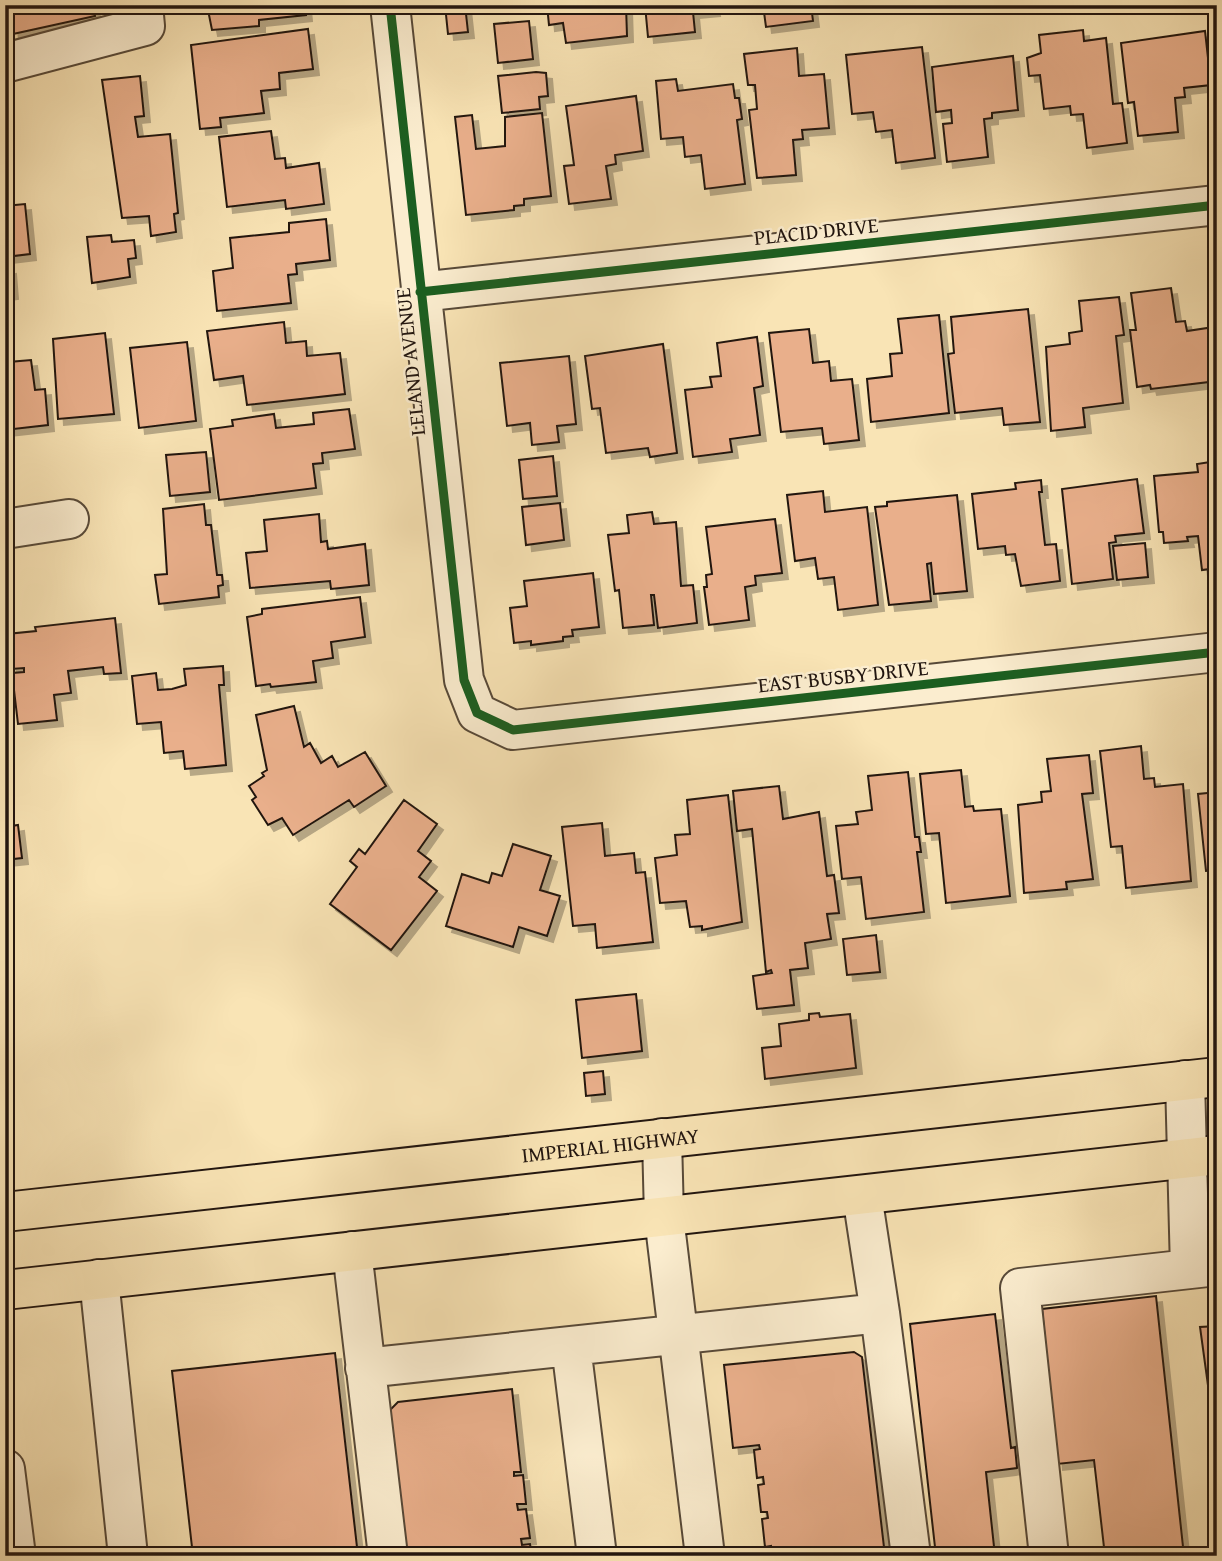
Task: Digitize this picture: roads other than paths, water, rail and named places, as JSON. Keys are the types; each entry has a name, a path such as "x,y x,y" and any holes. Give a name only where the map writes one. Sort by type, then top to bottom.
{"main road":[{"name":"IMPERIAL HIGHWAY","path":"5,1213 1201,1078"},
{"path":"5,1290 1202,1157"}],"street":[{"path":"5,63 145,26 143,5"},
{"name":"LELAND AVENUE","path":"390,5 464,680 477,713"},
{"name":"PLACID DRIVE","path":"420,292 1217,205"},
{"path":"5,529 69,519"},
{"name":"EAST BUSBY DRIVE","path":"477,713 513,730 1217,652"},
{"path":"1049,1556 1020,1288 1203,1267 1201,1078"},
{"path":"662,1138 664,1217 705,1556"},
{"path":"862,1195 911,1556"},
{"path":"352,1251 388,1556"},
{"path":"99,1279 128,1556"},
{"path":"365,1368 880,1313"},
{"path":"571,1346 597,1556"},
{"path":"5,1469 16,1556"}]}
